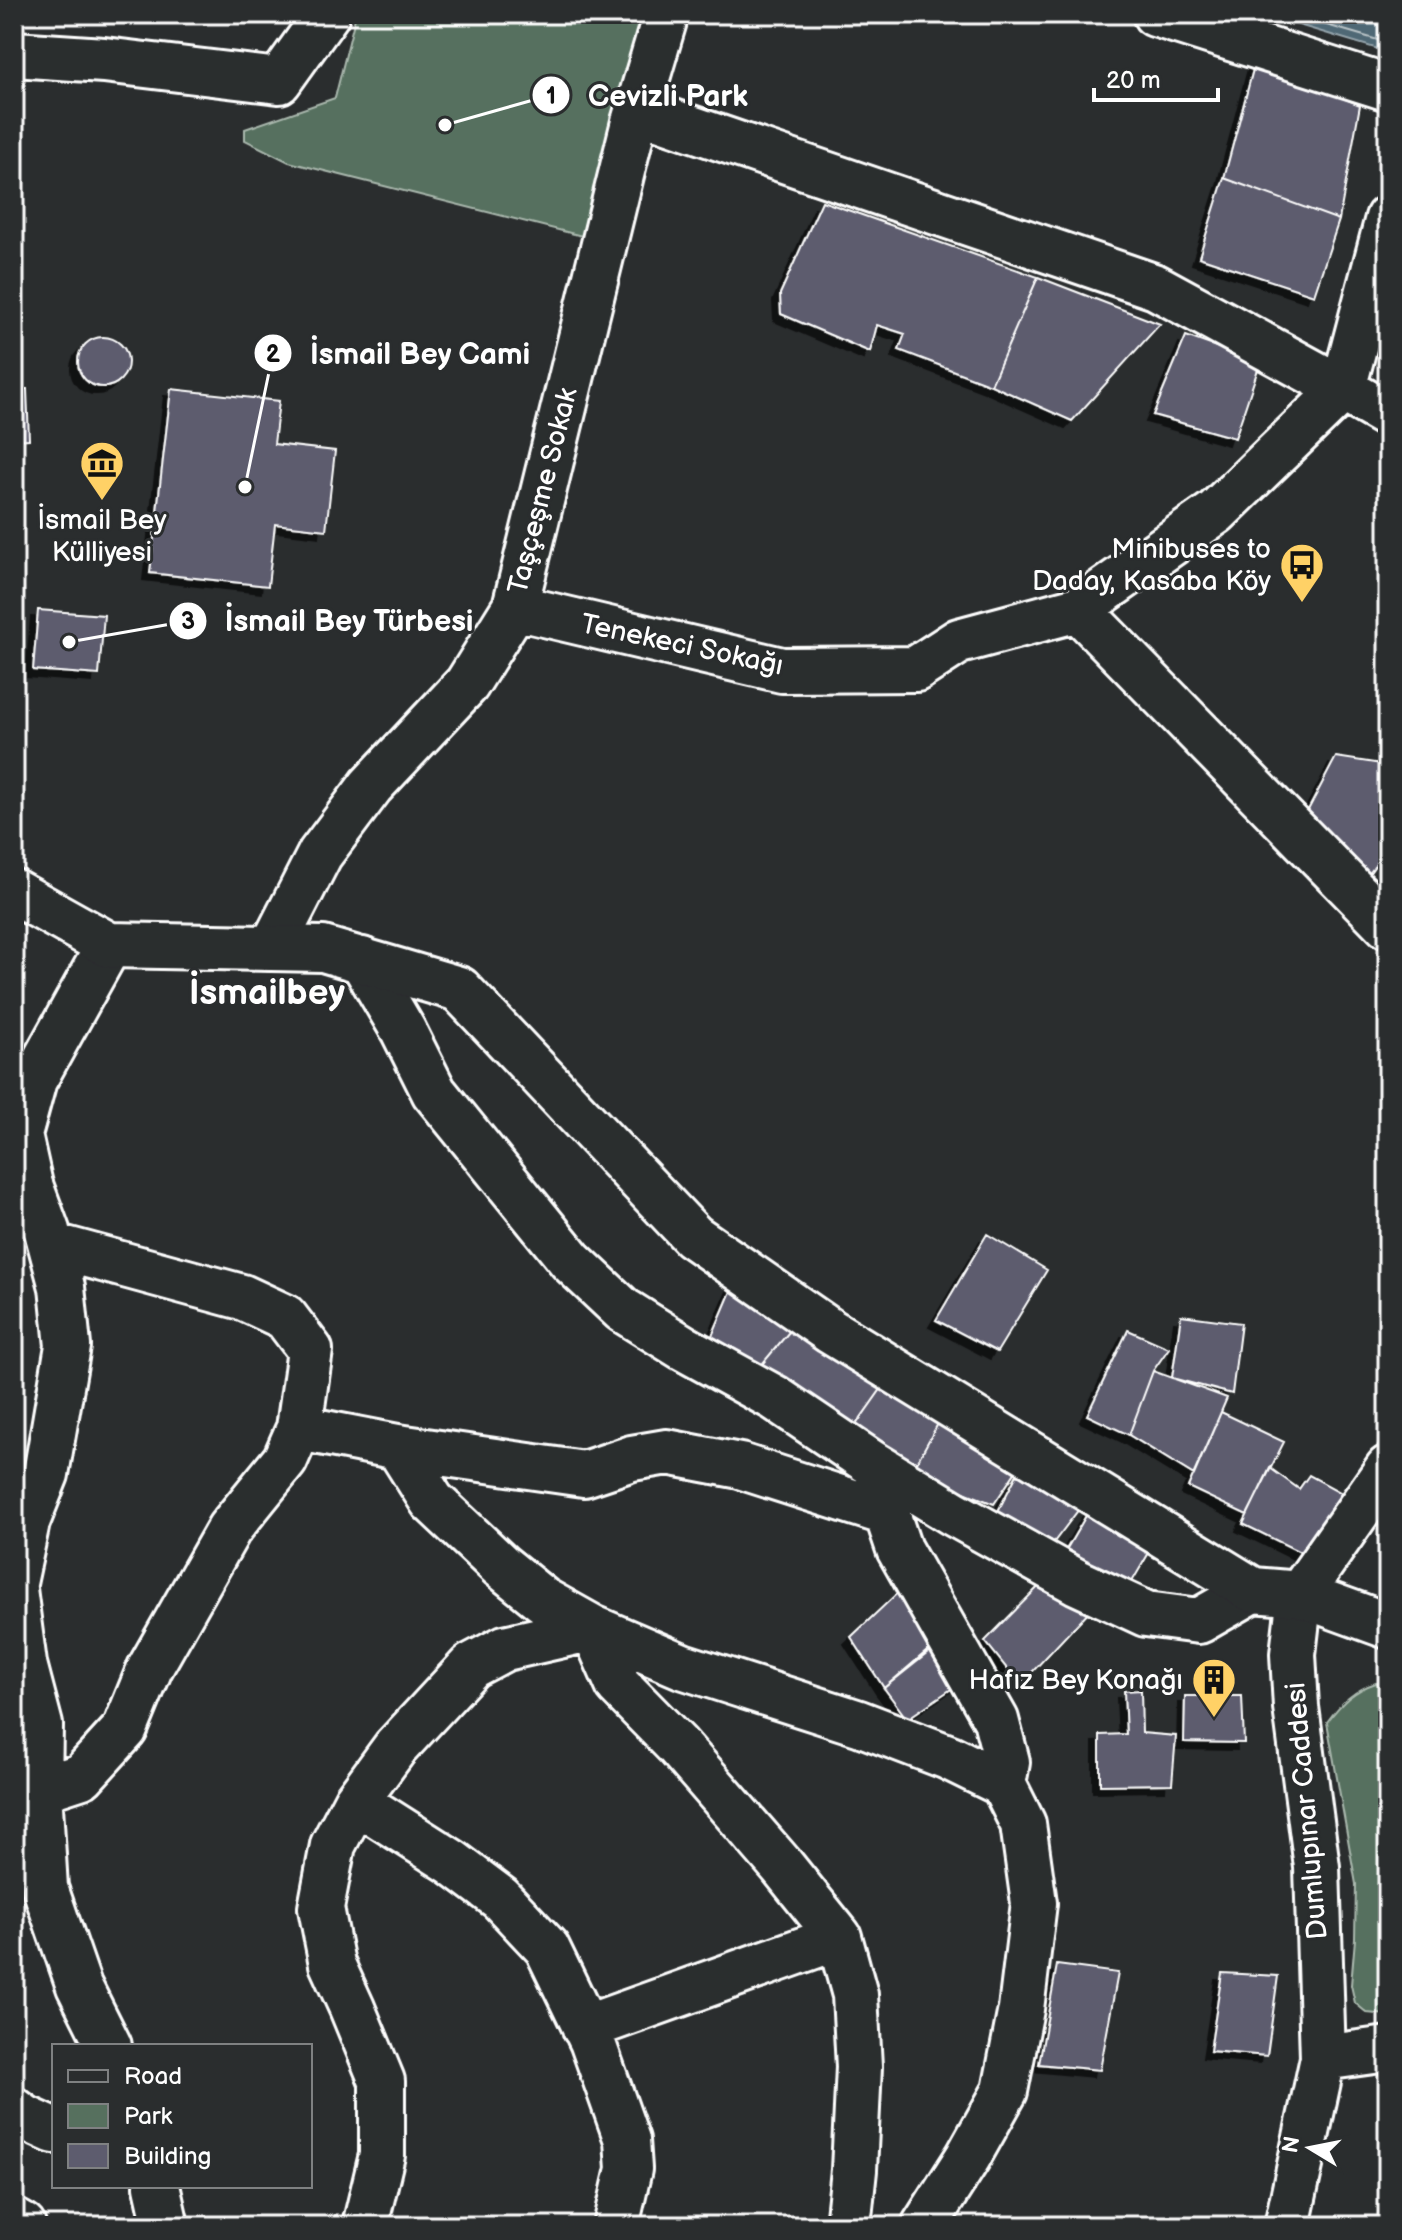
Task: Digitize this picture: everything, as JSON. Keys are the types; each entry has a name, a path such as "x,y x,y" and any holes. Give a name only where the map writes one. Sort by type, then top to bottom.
{"street":[{"path":"14,54 104,60 279,81 327,14"},
{"name":"Taşçeşme Sokak","path":"272,948 320,854 371,786 467,684 515,607 638,110 666,14"},
{"path":"1155,14 1388,88"},
{"path":"638,110 1156,287 1388,415"},
{"path":"1343,389 1388,218"},
{"name":"Tenekeci Sokağı","path":"515,607 782,670 916,669 959,641 1078,609 1216,512 1343,389"},
{"path":"1078,609 1388,926"},
{"path":"14,892 109,945 323,949 459,989 693,1236 830,1331 1253,1590 1300,1594 1388,1626"},
{"path":"108,2044 79,1986 45,1888 39,1790 40,1725 22,1693 24,1664 14,1586 27,1522 46,1474 68,1346 62,1287 30,1185 19,1135 34,1080 109,945"},
{"path":"362,960 403,1030 434,1092 571,1261 623,1310 775,1398 953,1513 1077,1582 1146,1614 1199,1621 1253,1590"},
{"path":"39,1790 82,1776 125,1729 150,1668 229,1529 285,1460 299,1428 310,1350 285,1317 242,1297 51,1245"},
{"path":"299,1428 398,1447 584,1474 632,1458 667,1452 740,1466 887,1513"},
{"path":"398,1447 432,1501 464,1532 543,1600 593,1628 682,1666 874,1729 948,1757 1003,1784"},
{"path":"870,1462 899,1549 996,1720 1007,1762 1003,1784 1023,1824 1034,1903 1021,2009 1005,2091 924,2226"},
{"name":"Dumlupınar Caddesi","path":"1287,2226 1323,2058 1317,1867 1296,1707 1293,1654 1300,1594 1388,1468"},
{"path":"365,2226 382,2155 382,2081 332,1964 321,1908 333,1845 356,1801 395,1748 471,1666 505,1648 593,1628"},
{"path":"593,1628 618,1685 678,1746 839,1937 855,1995 859,2067 848,2226"},
{"path":"356,1801 452,1862 500,1898 547,1948 592,2041 627,2140 629,2169 616,2226"},
{"path":"585,2028 839,1937"},
{"path":"1323,2058 1388,2049"},
{"path":"14,2110 52,2130"},
{"path":"157,2188 166,2226"},
{"path":"14,2221 23,2226"}],"green space":[{"path":"356,14 663,14 602,241 289,162 245,140 245,129 335,98"},
{"path":"1376,1683 1388,1685 1387,2015 1367,2013 1355,2003 1351,1985 1356,1884 1327,1722 1348,1698"}],"water":[{"path":"1262,14 1388,14 1388,52"}],"building":[{"path":"1255,62 1360,105 1339,220 1224,178"},
{"path":"1224,178 1339,220 1314,295 1199,257"},
{"path":"822,201 1038,277 991,385 899,350 905,334 877,325 870,352 781,314 780,294"},
{"path":"1038,277 1160,324 1072,421 991,385"},
{"path":"1186,336 1260,363 1235,438 1153,415"},
{"path":"103,337 121,344 128,362 121,380 103,387 85,380 78,362 85,344"},
{"path":"14,389 27,389 29,439 14,440"},
{"path":"171,389 279,401 274,444 335,451 326,530 275,524 268,586 150,573"},
{"path":"38,610 104,615 99,675 33,670"},
{"path":"1336,757 1388,765 1388,847 1369,874 1307,812"},
{"path":"987,1234 1047,1270 997,1352 936,1320"},
{"path":"735,1282 794,1326 758,1369 709,1343"},
{"path":"1181,1315 1241,1323 1232,1394 1172,1378"},
{"path":"794,1326 891,1375 848,1436 758,1369"},
{"path":"1128,1330 1169,1348 1153,1371 1129,1435 1087,1415"},
{"path":"1153,1371 1227,1398 1194,1475 1129,1435"},
{"path":"891,1375 946,1409 912,1471 848,1436"},
{"path":"946,1409 1028,1453 994,1504 912,1471"},
{"path":"1221,1412 1284,1442 1247,1515 1188,1487"},
{"path":"1028,1453 1092,1492 1054,1542 996,1515"},
{"path":"1270,1468 1299,1489 1309,1475 1342,1493 1302,1553 1243,1524"},
{"path":"1094,1502 1157,1539 1129,1587 1066,1550"},
{"path":"1055,1570 1092,1608 1020,1685 985,1641"},
{"path":"909,1582 943,1641 884,1688 851,1637"},
{"path":"947,1634 966,1679 907,1719 884,1688"},
{"path":"1141,1690 1142,1733 1176,1736 1172,1784 1100,1785 1100,1735 1126,1734 1124,1691"},
{"name":"Hafız Bey Konağı","path":"1185,1696 1242,1696 1244,1743 1184,1742"},
{"path":"1057,1965 1118,1973 1100,2070 1039,2064"},
{"path":"1222,1973 1278,1976 1267,2056 1210,2051"}],"place":[{"name":"Cevizli Park","path":"445,125"},
{"name":"İsmail Bey Cami","path":"245,487"},
{"name":"İsmail Bey Külliyesi","path":"102,502"},
{"name":"Minibuses to Daday, Kasaba Köy","path":"1302,604"},
{"name":"İsmail Bey Türbesi","path":"69,642"},
{"name":"Hafız Bey Konağı","path":"1214,1719"}],"district":[{"name":"İsmailbey","path":"267,993"}]}
